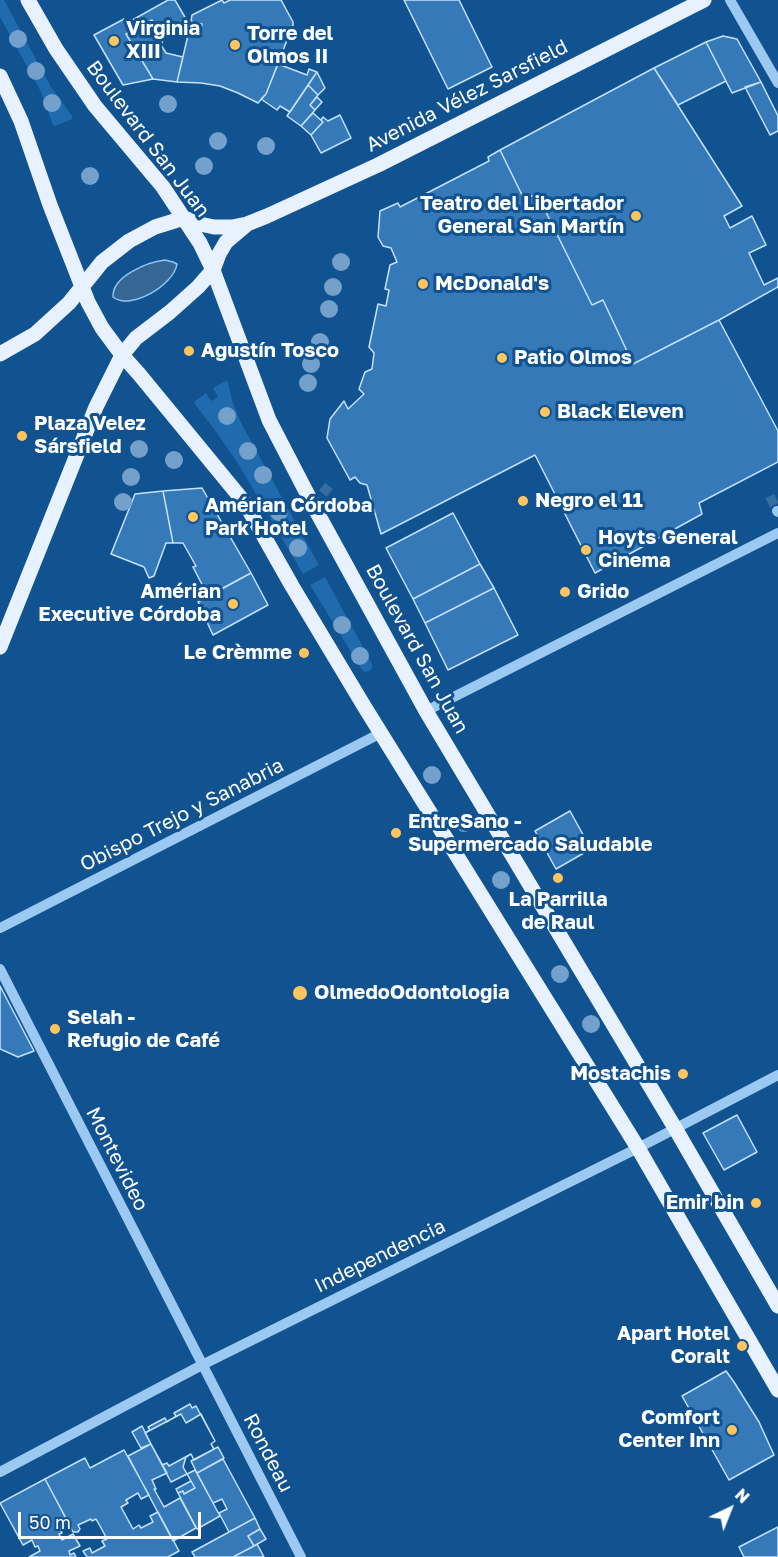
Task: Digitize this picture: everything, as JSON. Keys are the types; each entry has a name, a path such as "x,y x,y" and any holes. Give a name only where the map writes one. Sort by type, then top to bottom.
{"main road":[{"name":"Boulevard San Juan","path":"28,0 56,49 95,106 163,187 200,243 213,270 269,420 319,515 426,711 675,1128 778,1306"},
{"name":"Avenida Vélez Sarsfield","path":"184,218 214,227 247,224 378,165 704,0"},
{"path":"0,76 21,122 88,302 99,322 122,355 245,503 381,734 638,1148 778,1390"},
{"path":"0,354 35,334 55,317 83,288 102,262 129,241 155,227 184,218"},
{"name":"Avenida Vélez Sarsfield","path":"0,647 96,407 122,355 136,338 186,298 213,270 226,242 247,224"}],"street":[{"path":"730,0 778,83"},
{"path":"426,711 778,532"},
{"name":"Obispo Trejo y Sanabria","path":"0,928 381,734"},
{"name":"Montevideo","path":"0,969 202,1365"},
{"name":"Independencia","path":"0,1472 202,1365 778,1076"},
{"name":"Rondeau","path":"202,1365 301,1557"}],"shaded area":[{"path":"0,0 4,0 51,87 72,119 53,125 41,92 0,17"},
{"path":"165,260 177,264 174,272 160,287 150,294 130,301 113,297 118,283 132,271"},
{"path":"225,381 228,382 240,421 319,565 303,574 239,465 194,403 206,393 211,401 218,397 213,388"},
{"path":"325,577 372,664 369,671 362,670 310,585"}],"building":[{"name":"Virginia XIII","path":"168,0 175,0 186,19 159,33 152,20 126,34 153,79 123,85 94,35 124,19 127,23"},
{"name":"Torre del Olmos II","path":"222,0 224,3 230,0 281,0 293,22 266,94 258,103 220,86 177,82 189,31 200,34 202,24 191,21 192,15"},
{"path":"404,0 459,0 492,67 448,89"},
{"path":"152,20 163,40 161,45 166,53 183,57 177,82 153,79 126,34"},
{"path":"723,36 737,39 761,82 732,93 706,42"},
{"path":"706,42 726,81 678,105 654,68"},
{"path":"278,64 307,75 309,69 317,72 290,112 280,106 277,110 261,99 266,94"},
{"name":"Teatro del Libertador General San Martín","path":"654,68 742,206 724,216 730,228 752,216 766,245 749,253 764,285 778,278 778,287 633,364 603,300 592,305 537,194 524,199 500,150"},
{"path":"317,72 325,88 318,95 308,85"},
{"path":"761,82 778,116 778,131 770,135 745,87"},
{"path":"308,85 318,95 310,105 315,110 301,126 287,116"},
{"path":"317,97 322,102 315,110 310,105"},
{"path":"313,113 323,122 311,135 301,126"},
{"path":"340,115 351,138 321,153 311,135 323,122 321,120 323,117 328,121"},
{"name":"Patio Olmos","path":"500,150 524,199 537,194 592,305 603,300 633,364 719,320 778,431 778,462 699,503 702,514 595,573 535,455 381,534 367,485 360,483 355,477 350,480 327,438 330,419 344,401 348,409 364,394 359,389 365,372 372,369 374,353 369,347 378,304 386,306 389,290 385,289 390,265 397,262 391,248 383,246 378,237 380,211 398,203 400,207 489,161 488,157"},
{"name":"Amérian Córdoba Park Hotel","path":"202,488 251,573 208,596 193,567 196,566 183,543 173,543 163,491"},
{"path":"163,491 173,543 166,543 154,576 149,578 144,567 111,554 135,494"},
{"path":"453,513 480,564 413,599 386,548"},
{"path":"480,564 494,588 425,623 413,599"},
{"name":"Amérian Executive Córdoba","path":"251,573 268,605 213,635 198,602"},
{"path":"494,588 518,635 448,670 425,623"},
{"path":"570,811 591,849 556,869 535,831"},
{"path":"0,986 34,1051 18,1057 0,1049"},
{"path":"737,1115 757,1152 724,1170 703,1133"},
{"name":"Comfort Center Inn","path":"726,1371 759,1422 774,1455 729,1480 682,1396"},
{"path":"190,1404 192,1408 196,1406 215,1441 211,1444 214,1449 194,1460 191,1454 186,1457 183,1467 187,1474 171,1482 145,1433 150,1430 148,1427 165,1418 167,1422 176,1416 174,1413"},
{"path":"181,1414 186,1423 201,1414 215,1441 211,1444 214,1449 194,1460 191,1454 169,1466 167,1463 162,1465 145,1433"},
{"path":"142,1426 151,1444 141,1448 132,1432"},
{"path":"151,1444 167,1473 152,1480 156,1489 154,1489 164,1507 180,1498 196,1528 173,1541 128,1456"},
{"path":"218,1447 224,1458 197,1473 191,1461"},
{"path":"124,1450 149,1495 141,1499 138,1493 126,1500 128,1503 121,1507 133,1529 153,1522 150,1516 158,1512 179,1551 168,1557 87,1557 83,1551 90,1548 92,1553 105,1546 102,1541 107,1539 96,1519 78,1525 80,1529 78,1532 73,1532 45,1479 85,1458 90,1468"},
{"path":"223,1459 255,1518 229,1532 219,1513 227,1509 222,1499 213,1503 197,1473"},
{"path":"195,1470 220,1516 197,1529 178,1493 183,1491 184,1494 195,1488 187,1474"},
{"path":"45,1479 68,1522 59,1526 62,1540 73,1534 80,1546 69,1551 70,1555 74,1553 76,1557 29,1557 40,1551 38,1546 35,1547 32,1540 23,1545 0,1503"},
{"path":"191,1481 195,1488 184,1494 183,1491 178,1493 176,1489"},
{"path":"255,1518 260,1529 248,1536 254,1546 233,1557 195,1557 192,1552"},
{"path":"778,1527 778,1557 744,1557 739,1547"},
{"path":"260,1529 266,1539 254,1546 248,1536"},
{"path":"257,1544 264,1557 233,1557 254,1546"}],"tunnel":[{"path":"313,505 330,485"},
{"path":"770,496 777,511"}],"place":[{"name":"Virginia XIII","path":"114,41"},
{"name":"Torre del Olmos II","path":"235,45"},
{"name":"Teatro del Libertador General San Martín","path":"636,216"},
{"name":"McDonald's","path":"423,284"},
{"name":"Agustín Tosco","path":"189,351"},
{"name":"Patio Olmos","path":"502,358"},
{"name":"Black Eleven","path":"545,412"},
{"name":"Plaza Velez Sársfield","path":"22,436"},
{"name":"Negro el 11","path":"523,501"},
{"name":"Amérian Córdoba Park Hotel","path":"193,517"},
{"name":"Hoyts General Cinema","path":"586,550"},
{"name":"Grido","path":"565,592"},
{"name":"Amérian Executive Córdoba","path":"233,604"},
{"name":"Le Crèmme","path":"304,653"},
{"name":"EntreSano - Supermercado Saludable","path":"396,833"},
{"name":"La Parrilla de Raul","path":"558,878"},
{"name":"OlmedoOdontologia","path":"300,993"},
{"name":"Selah - Refugio de Café","path":"55,1029"},
{"name":"Mostachis","path":"683,1074"},
{"name":"Emir bin","path":"756,1203"},
{"name":"Apart Hotel Coralt","path":"742,1346"},
{"name":"Comfort Center Inn","path":"732,1430"}]}
